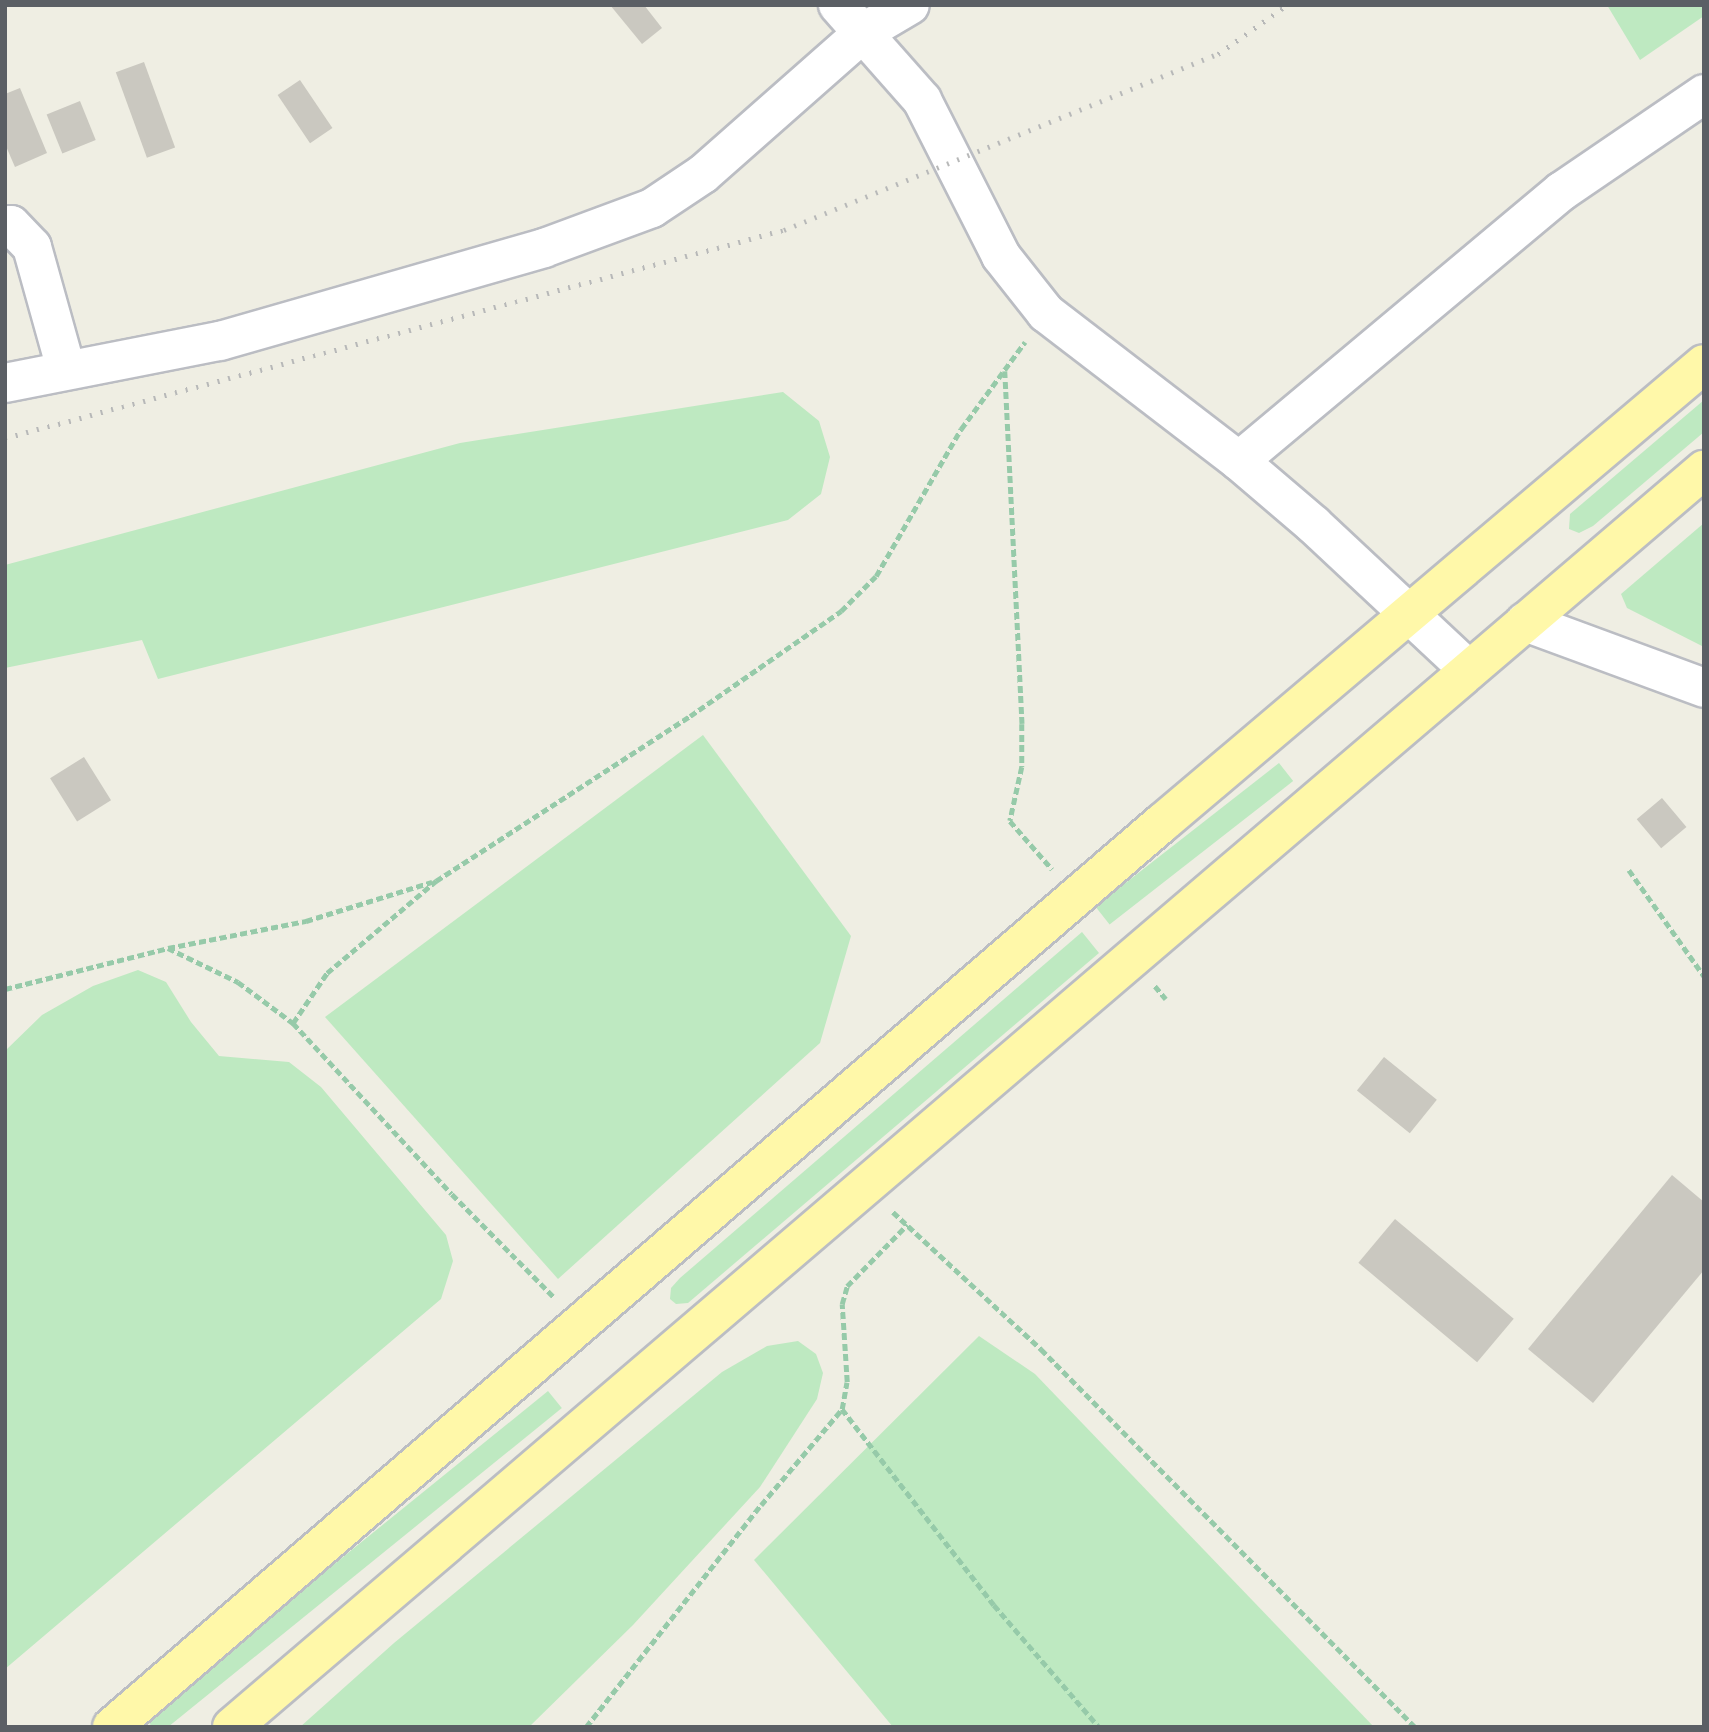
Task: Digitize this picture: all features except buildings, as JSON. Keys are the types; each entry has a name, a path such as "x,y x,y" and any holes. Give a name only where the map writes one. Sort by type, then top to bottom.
{"main road":[{"path":"112,1727 580,1323 1704,364"},
{"path":"232,1727 1704,470"}],"street":[{"path":"5,383 220,341 544,248 653,208 703,174 851,18 910,5"},
{"path":"851,18 922,100 1001,256 1045,313 1239,461 1469,670"},
{"path":"1239,461 1562,191 1704,94"},
{"path":"5,226 11,225 32,247 66,369"},
{"path":"1525,622 1704,688"}],"path":[{"path":"293,1023 327,973 436,881 690,716 841,611 876,576 961,429 1045,313"},
{"path":"1005,371 1022,724 1022,767 1010,821"},
{"path":"1629,870 1704,976"},
{"path":"5,989 168,948 306,921 436,881"},
{"path":"168,948 238,982 293,1023 452,1194 580,1323"},
{"path":"867,1187 1041,1349 1415,1727"},
{"path":"586,1727 761,1505 842,1409 847,1382 842,1304 847,1286 907,1225"},
{"path":"842,1409 994,1605 1099,1727"}],"green space":[{"path":"1607,5 1704,5 1704,16 1640,60"},
{"path":"783,392 819,421 830,457 821,494 788,520 158,679 142,640 5,668 5,565 460,443"},
{"path":"1704,400 1704,432 1593,526 1579,533 1569,529 1570,514"},
{"path":"1704,523 1704,647 1627,608 1621,594"},
{"path":"703,735 851,936 820,1043 558,1279 325,1017"},
{"path":"1279,763 1293,781 1110,925 1095,906"},
{"path":"1082,932 1099,953 688,1303 676,1304 670,1299 671,1288 680,1278"},
{"path":"138,970 166,982 191,1022 219,1056 289,1062 321,1087 446,1235 453,1261 441,1299 5,1669 5,1051 42,1015 93,986"},
{"path":"979,1336 1035,1374 1374,1727 893,1727 754,1560"},
{"path":"798,1341 816,1354 823,1373 817,1399 760,1487 633,1625 529,1727 300,1727 394,1643 722,1372 767,1346"},
{"path":"548,1391 562,1408 168,1727 152,1727 145,1718"}],"railway":[{"path":"5,438 784,230 1218,54 1287,5"}]}
